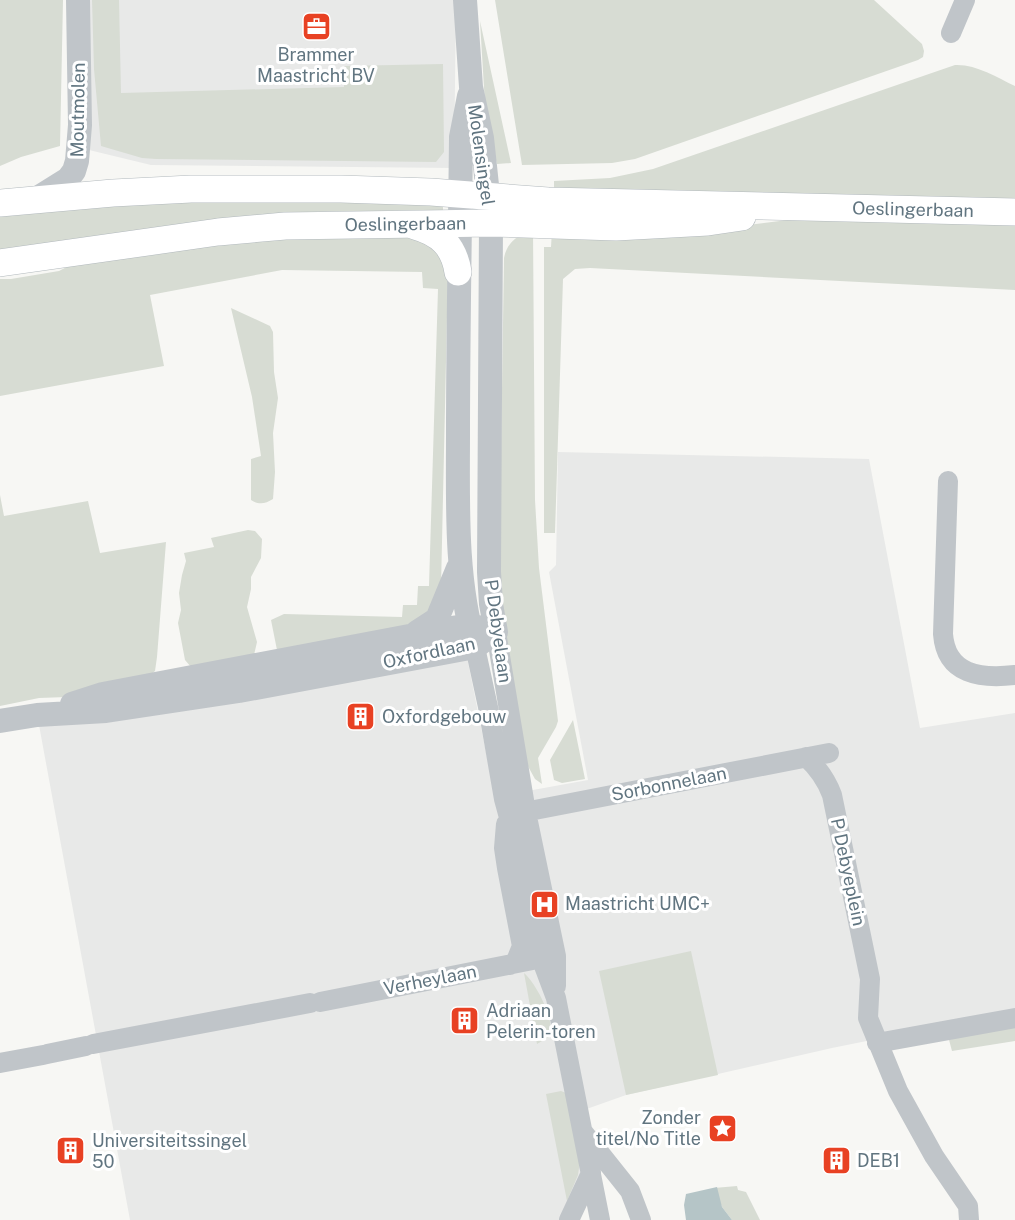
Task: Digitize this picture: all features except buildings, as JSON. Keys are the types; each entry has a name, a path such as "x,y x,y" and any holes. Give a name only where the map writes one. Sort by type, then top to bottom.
{"main road":[{"name":"Oeslingerbaan","path":"0,204 36,199 190,189 341,189 460,195 490,210"},
{"name":"Oeslingerbaan","path":"0,263 218,232 285,226 460,223 490,210 548,201 1015,212"},
{"path":"408,224 428,229 439,236 452,252 458,272"}],"street":[{"name":"Moutmolen","path":"36,199 68,179 77,161 80,125 78,0"},
{"name":"Molensingel","path":"465,0 471,87 482,138 490,210"},
{"path":"951,33 965,0"},
{"name":"Molensingel","path":"458,272 461,137 471,87"},
{"name":"P Debyelaan","path":"490,210 489,572 491,604 522,865 548,957 600,1220"},
{"name":"P Debyelaan","path":"458,272 460,563 504,800 517,813"},
{"path":"948,481 943,634 945,649 954,663 971,673 990,677 1015,675"},
{"path":"411,635 437,619 460,563"},
{"name":"Oxfordlaan","path":"176,690 239,691 496,632"},
{"name":"Oxfordlaan","path":"0,721 37,715 106,711 176,690 411,635 472,636"},
{"name":"Sorbonnelaan","path":"517,813 829,753"},
{"name":"P Debyeplein","path":"806,757 826,779 832,795 870,979 868,1018 878,1043"},
{"path":"510,964 516,961 522,946 504,848 504,829 517,813"},
{"name":"Verheylaan","path":"0,1063 548,957"},
{"path":"967,1219 968,1206 929,1146 898,1091 878,1043 1015,1018"},
{"name":"P Debyelaan","path":"582,1130 630,1191 641,1220"},
{"path":"569,1220 591,1173"}],"shaded area":[{"path":"0,0 63,0 60,146 21,157 0,166"},
{"path":"86,0 456,0 454,168 151,165 89,150"},
{"path":"92,0 119,0 121,93 344,87 344,66 443,64 444,152 436,162 156,159 142,158 101,146 94,69"},
{"path":"495,0 874,0 922,44 924,51 923,57 918,60 635,159 612,163 522,165"},
{"path":"480,21 511,163 497,164 486,121"},
{"path":"955,65 978,69 1015,86 1015,202 554,188 554,181 610,178 653,169"},
{"path":"443,202 443,210 306,212 0,255 0,211 71,203"},
{"path":"811,217 1015,220 1015,290 575,269 563,279 555,533 544,533 544,247 551,247 552,230 708,230"},
{"path":"533,230 535,500 539,568 558,721 538,758 542,784 535,779 524,759 499,586 504,258 505,252 514,240"},
{"path":"411,236 432,242 448,271 441,587 438,602 416,625 278,655 271,620 284,614 402,617 403,605 417,605 418,586 429,586 438,289 423,288 422,272 282,270 150,295 164,366 0,396 0,279 59,271 80,260 177,249 289,239"},
{"path":"231,308 270,326 273,332 274,372 278,398 273,433 275,472 273,499 265,503 251,500 251,459 261,456 252,397"},
{"name":"Maastricht UMC+","path":"558,452 869,459 920,728 1015,713 1015,1011 832,1048 626,1095 581,1111 588,1199 580,1220 130,1220 39,725 467,657 495,797 588,780 549,572 556,565"},
{"path":"0,495 4,516 88,501 100,553 166,542 155,671 146,679 67,697 39,698 0,706"},
{"path":"248,530 255,531 262,539 261,558 251,577 247,607 257,642 254,655 191,667 185,660 178,623 181,610 179,593 186,561 184,553 214,547 211,538"},
{"path":"573,720 585,779 562,783 554,780 550,760"},
{"path":"691,951 718,1075 626,1095 599,971"},
{"path":"524,973 544,1003 550,1023 549,1037 537,1044"},
{"path":"1015,1022 1015,1041 952,1051 948,1036"},
{"path":"561,1091 566,1093 580,1161 578,1175 567,1201 546,1094"},
{"path":"737,1186 738,1190 746,1192 760,1220 732,1220 722,1207 714,1188"},
{"path":"717,1187 722,1207 732,1220 686,1220 684,1205 686,1194"}],"place":[{"name":"Brammer Maastricht BV","path":"316,26"},
{"name":"Oxfordgebouw","path":"361,717"},
{"name":"Maastricht UMC+","path":"544,904"},
{"name":"Adriaan Pelerin-toren","path":"465,1021"},
{"name":"Zonder titel/No Title","path":"722,1128"},
{"name":"Universiteitssingel 50","path":"71,1151"},
{"name":"DEB1","path":"836,1161"}]}
